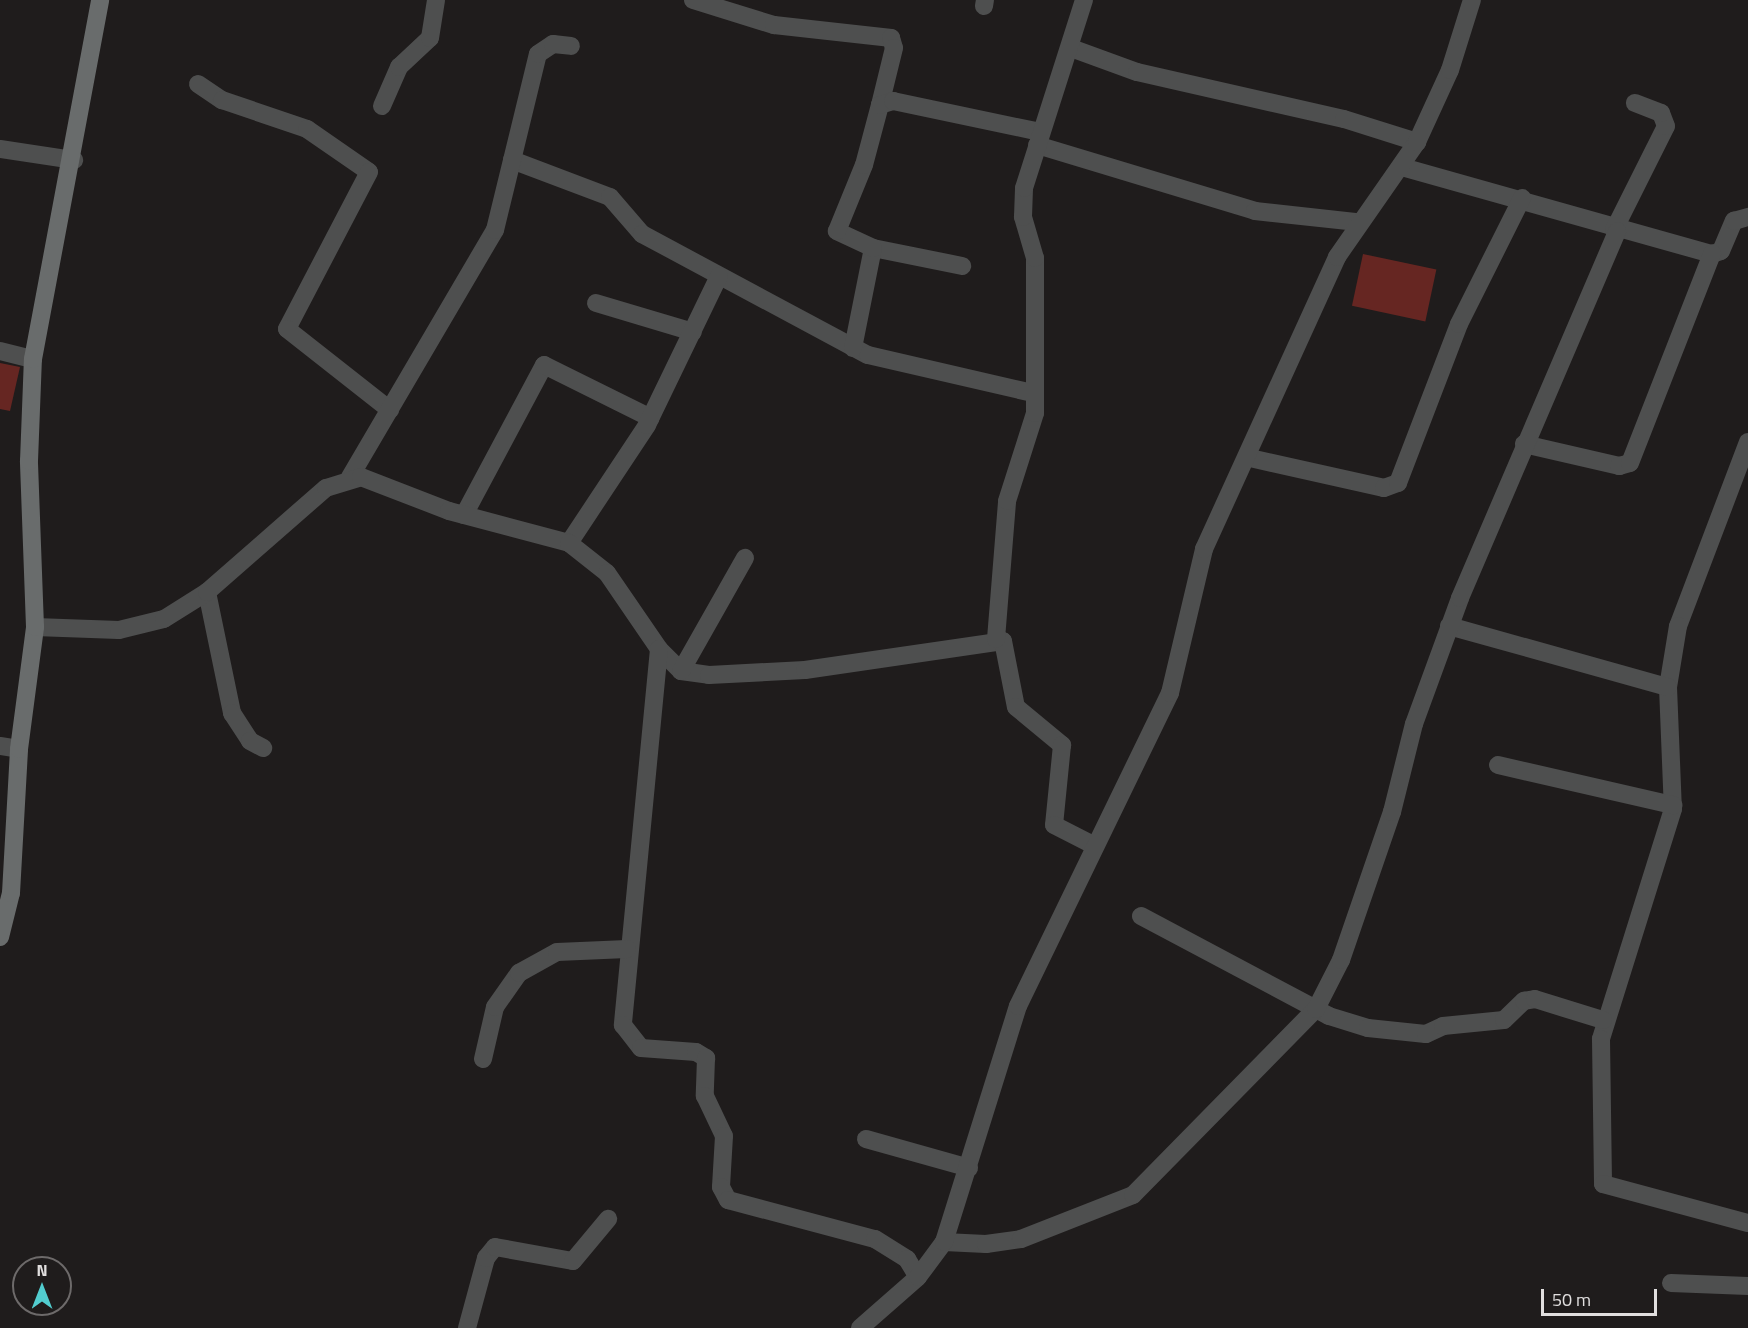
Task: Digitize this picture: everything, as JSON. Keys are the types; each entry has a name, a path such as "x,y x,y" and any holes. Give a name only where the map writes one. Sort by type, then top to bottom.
{"street":[{"path":"0,937 7,854 35,627 29,461 33,359 74,160 100,0"},
{"path":"382,106 399,66 430,38 436,0"},
{"path":"693,0 774,25 891,38 894,48 864,165 837,231 873,248 962,266"},
{"path":"996,639 1005,510 1034,423 1032,393 1035,258 1022,204 1039,138 1071,48 1084,0"},
{"path":"860,1328 918,1277 944,1242 1018,1006 1093,845 1162,713 1204,549 1250,458 1356,222 1402,167 1417,142 1450,70 1472,0"},
{"path":"35,627 118,630 164,618 207,592 318,495 350,477 484,255 512,160 538,54 553,44 571,46"},
{"path":"1071,48 1137,72 1344,120 1417,142"},
{"path":"198,84 222,100 307,129 369,172 287,329 390,410"},
{"path":"880,105 893,101 1039,138 1245,209 1356,222"},
{"path":"944,1242 1022,1239 1133,1195 1316,1009 1341,960 1449,626 1616,230 1666,126 1661,113 1635,103"},
{"path":"0,149 74,160"},
{"path":"512,160 610,196 642,234 853,348 888,363 1032,393"},
{"path":"1402,167 1522,198 1616,230 1712,254 1721,251 1734,221 1748,217"},
{"path":"1250,458 1384,488 1398,483 1459,324 1522,198"},
{"path":"853,348 873,248"},
{"path":"1524,444 1619,466 1630,463 1712,254"},
{"path":"569,543 651,418 719,276"},
{"path":"596,303 693,332"},
{"path":"0,351 33,359"},
{"path":"464,515 544,365 651,418"},
{"path":"1748,441 1693,573 1668,687 1673,805 1634,946 1603,1020 1603,1184 1748,1223"},
{"path":"350,477 464,515 569,543 607,573 659,649 681,671 709,675 805,670 996,639 1008,647 1021,716 1062,745 1054,825 1093,845"},
{"path":"681,671 745,558"},
{"path":"207,592 231,713 250,741 263,748"},
{"path":"1449,626 1668,687"},
{"path":"659,649 627,949 622,1025 641,1048 696,1052 706,1058 705,1095 724,1136 721,1187 728,1200 875,1239 907,1259 918,1277"},
{"path":"0,746 20,749"},
{"path":"1497,765 1673,805"},
{"path":"1141,916 1316,1009 1348,1023 1420,1034 1443,1026 1504,1020 1524,1001 1534,999 1603,1020"},
{"path":"483,1059 495,1007 519,973 557,952 627,949"},
{"path":"866,1139 969,1168"},
{"path":"466,1328 486,1258 495,1247 573,1261 608,1219"},
{"path":"1671,1283 1748,1286"}],"building":[{"path":"1363,254 1436,270 1425,321 1352,306"},
{"path":"0,363 20,367 10,411 0,409"}]}
